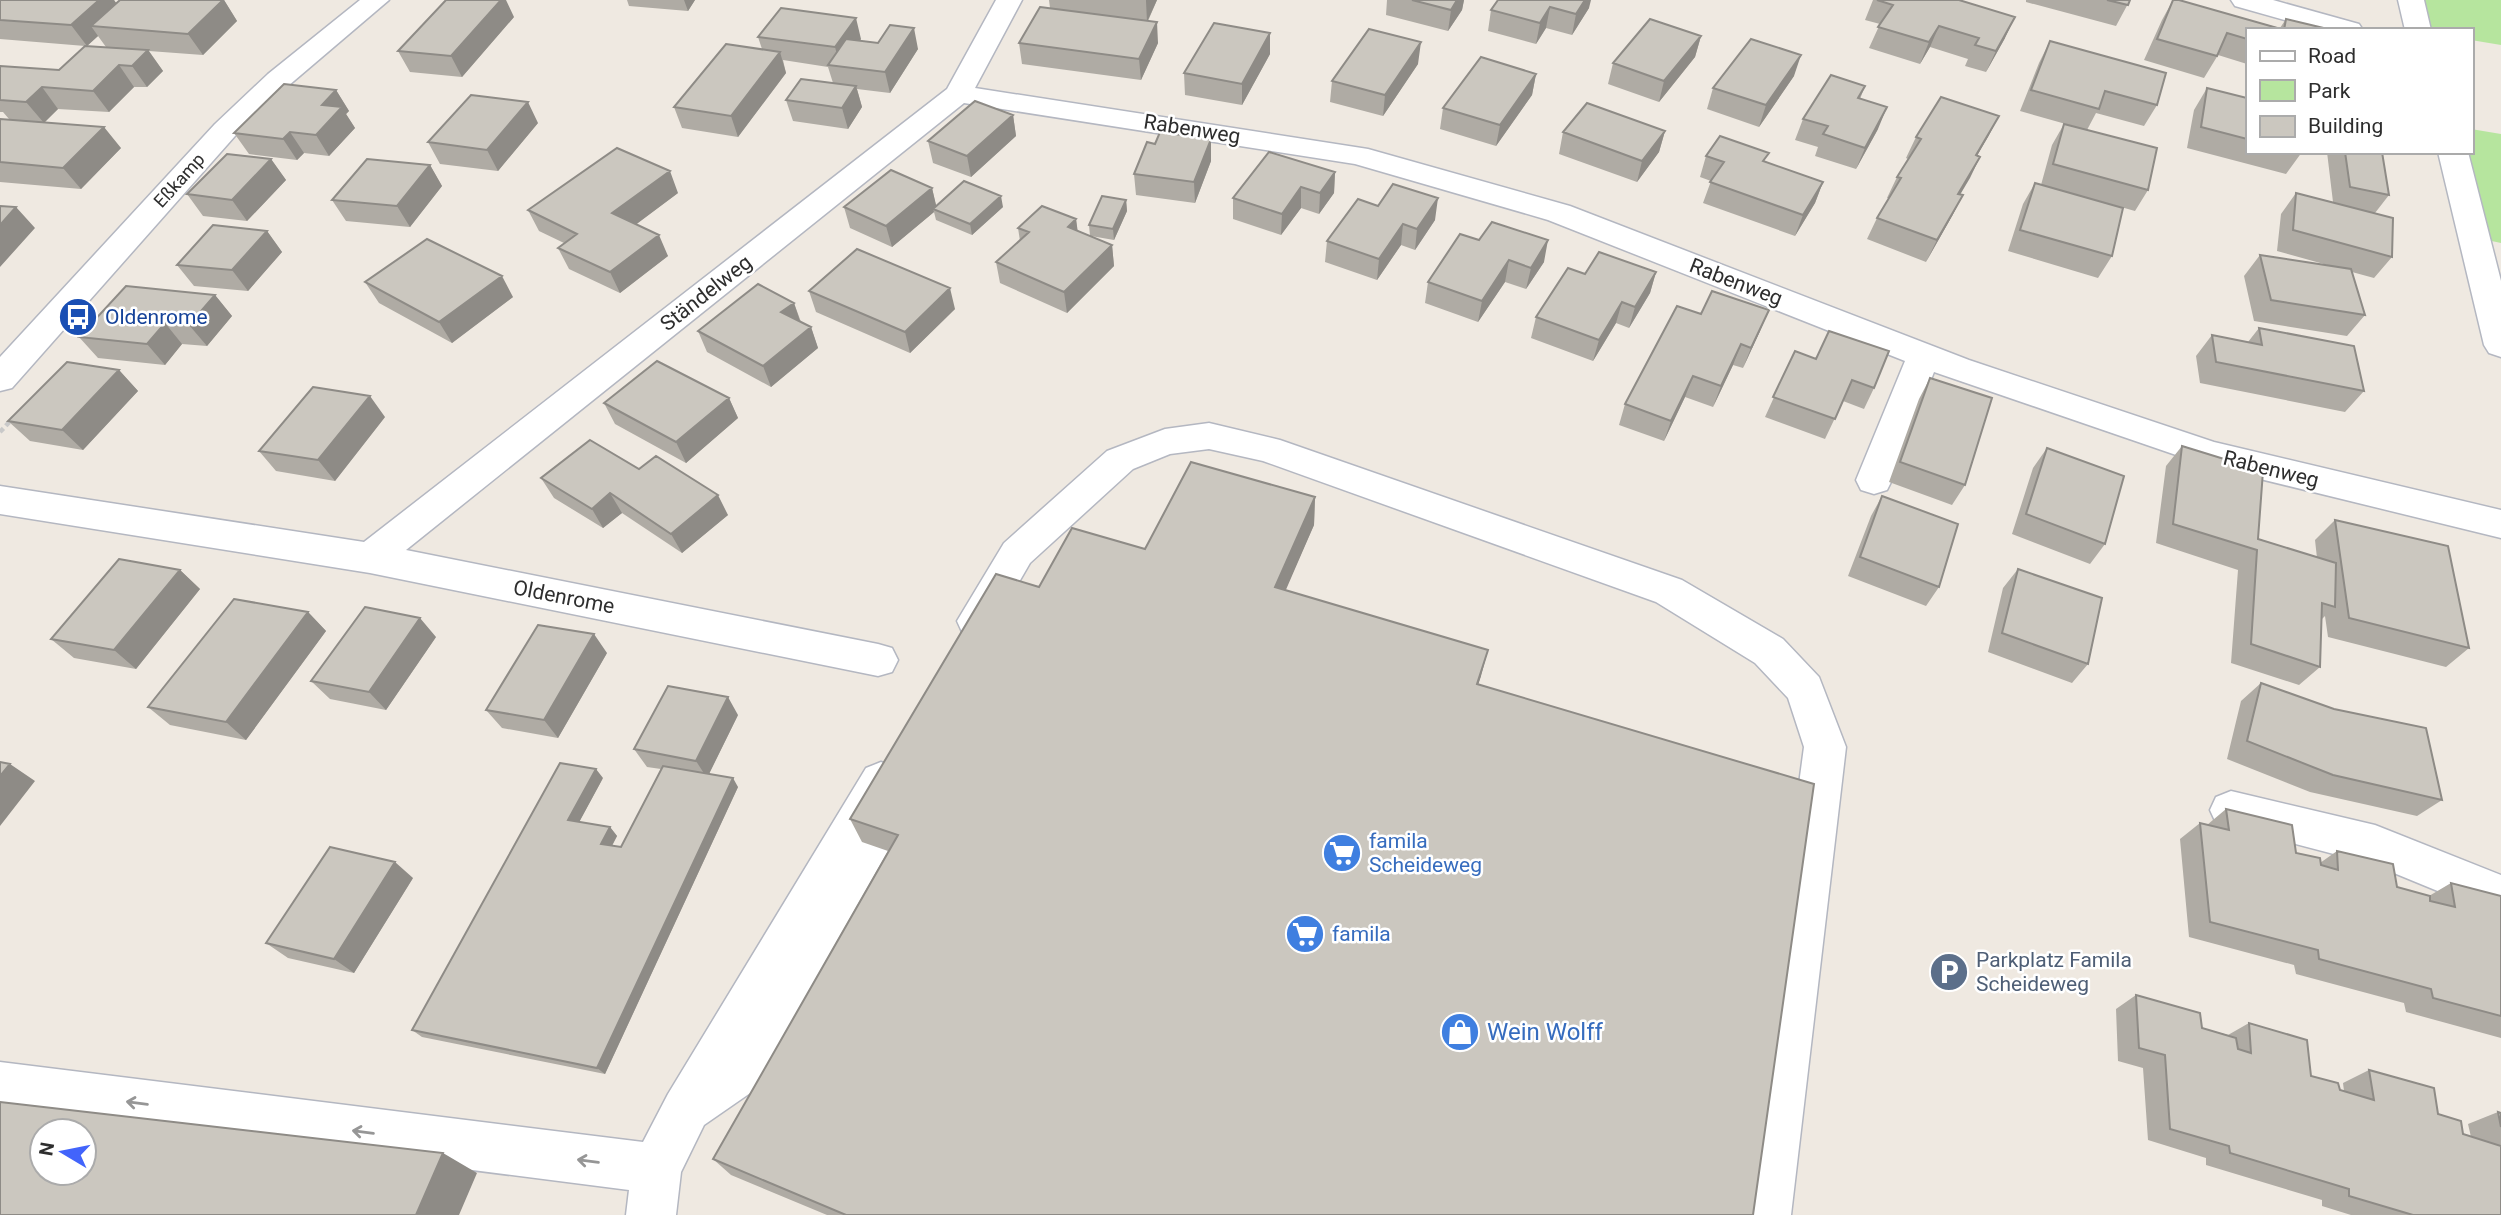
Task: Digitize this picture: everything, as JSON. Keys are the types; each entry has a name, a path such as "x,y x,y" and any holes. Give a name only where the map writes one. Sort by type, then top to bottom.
{"street":[{"name":"Eßkamp","path":"0,379 225,130 278,80 376,0"},
{"name":"Ständelweg","path":"370,558 958,94 1009,0"},
{"path":"2244,0 2343,28"},
{"path":"2411,0 2418,28"},
{"name":"Rabenweg","path":"958,94 1358,155 1559,213 1924,356 2211,454 2501,524"},
{"path":"2453,154 2501,345"},
{"path":"1874,480 1924,356"},
{"path":"957,654 1017,552 1081,493 1120,460 1165,442 1209,436 1268,449 1669,591 1769,651 1805,689 1825,747 1766,1215"},
{"path":"1017,606 1081,493"},
{"name":"Oldenrome","path":"0,500 370,558 878,660"},
{"path":"0,1086 653,1192 685,1111 902,746"},
{"path":"2231,810 2375,845 2501,896"},
{"path":"685,1111 755,1061 879,848"}],"green space":[{"path":"2411,0 2501,0 2501,45 2473,40 2473,28 2418,28"},
{"path":"2473,129 2501,134 2501,243 2473,237 2452,154 2473,154"}],"building":[{"path":"0,0 99,0 71,25 0,20"},
{"path":"120,0 223,0 188,34 91,26"},
{"path":"446,0 501,0 451,56 398,51"},
{"path":"1412,0 1457,0 1451,10"},
{"path":"1498,0 1585,0 1576,14 1550,7 1540,23 1491,10"},
{"path":"1877,0 1959,0 2015,17 1996,51 1975,45 1979,38 1939,26 1929,42 1878,27 1893,5"},
{"path":"2107,0 2130,0 2128,5"},
{"path":"2173,0 2277,28 2246,28 2246,39 2227,33 2217,56 2157,39"},
{"path":"1040,7 1157,22 1139,59 1019,43"},
{"path":"781,8 856,18 835,47 758,37"},
{"path":"1650,19 1701,36 1664,81 1613,63"},
{"path":"2286,19 2324,28 2284,28"},
{"path":"1214,23 1270,33 1242,84 1184,73"},
{"path":"890,25 914,28 885,72 828,65 846,39 878,43"},
{"path":"1369,29 1421,42 1385,95 1332,81"},
{"path":"1751,39 1801,55 1766,105 1713,88"},
{"path":"2050,41 2166,73 2157,105 2105,91 2099,109 2031,90"},
{"path":"726,44 780,52 731,116 674,107"},
{"path":"85,46 148,50 132,66 119,65 93,91 42,87 26,102 0,100 0,66 59,70"},
{"path":"1481,57 1536,74 1500,125 1443,108"},
{"path":"1831,75 1865,86 1858,98 1887,107 1865,148 1823,134 1828,126 1803,119"},
{"path":"801,79 856,86 842,108 786,100"},
{"path":"284,84 336,90 322,105 342,107 316,135 290,132 283,139 234,133"},
{"path":"2207,88 2246,98 2246,139 2201,127"},
{"path":"471,95 528,102 487,150 428,142"},
{"path":"1941,97 1999,116 1976,155 1980,157 1958,194 1963,195 1937,240 1877,218 1901,178 1897,177 1921,139 1916,137"},
{"path":"975,101 1013,115 967,156 928,141"},
{"path":"1587,103 1665,131 1642,161 1563,132"},
{"path":"0,119 104,127 63,168 0,162"},
{"path":"2064,124 2157,148 2148,190 2053,164"},
{"path":"1160,132 1211,139 1194,182 1134,174 1147,142 1155,144"},
{"path":"1720,136 1769,153 1763,161 1823,182 1803,215 1710,182 1724,162 1706,156"},
{"path":"617,148 670,171 612,213 659,235 610,272 558,248 577,234 528,210"},
{"path":"1269,152 1335,172 1320,193 1301,187 1282,214 1233,198"},
{"path":"227,154 271,159 232,200 187,194"},
{"path":"2345,154 2382,154 2389,195 2350,187"},
{"path":"367,159 430,165 397,206 332,200"},
{"path":"891,170 932,188 886,226 844,207"},
{"path":"964,181 1001,196 970,224 933,209"},
{"path":"2035,183 2123,208 2112,256 2020,230"},
{"path":"1393,184 1438,198 1417,229 1403,224 1379,259 1327,241 1358,199 1378,206"},
{"path":"2296,193 2393,218 2392,257 2293,230"},
{"path":"1102,196 1126,200 1113,229 1089,225"},
{"path":"0,206 16,207 0,225"},
{"path":"1042,206 1076,219 1068,227 1112,245 1064,292 996,262 1029,232 1018,228"},
{"path":"1492,222 1548,240 1531,268 1509,260 1482,301 1428,282 1460,234 1479,240"},
{"path":"213,225 267,231 232,270 177,265"},
{"path":"427,239 502,276 439,322 365,282"},
{"path":"857,249 950,288 905,332 809,291"},
{"path":"1599,252 1656,272 1635,307 1622,302 1599,340 1536,317 1568,268 1585,274"},
{"path":"2260,255 2351,269 2365,315 2271,300"},
{"path":"758,284 794,303 781,312 811,327 763,366 698,331"},
{"path":"126,286 215,295 189,325 165,323 147,344 79,337"},
{"path":"1712,291 1769,310 1751,348 1741,344 1721,386 1693,376 1671,421 1625,404 1677,306 1701,314"},
{"path":"2259,328 2354,346 2364,391 2216,362 2212,335 2262,345"},
{"path":"1829,331 1889,351 1874,388 1852,380 1835,419 1773,397 1795,351 1816,359"},
{"path":"657,361 729,398 676,442 604,403"},
{"path":"67,362 119,370 62,430 8,421"},
{"path":"1930,378 1992,398 1965,485 1900,462"},
{"path":"313,387 370,396 318,460 259,451"},
{"path":"590,440 639,469 656,456 718,495 671,534 610,493 592,509 541,478"},
{"path":"2182,446 2263,471 2258,539 2336,563 2335,607 2322,603 2320,667 2251,644 2257,550 2173,524"},
{"path":"2047,448 2124,476 2105,544 2026,514"},
{"name":"famila Scheideweg","path":"1191,462 1315,497 1275,587 1488,650 1477,684 1814,784 1753,1215 846,1215 713,1159 898,835 850,819 996,574 1039,587 1072,528 1145,549"},
{"path":"1882,496 1958,524 1939,587 1860,557"},
{"path":"2335,520 2448,546 2469,648 2349,618"},
{"path":"119,559 180,570 114,650 51,639"},
{"path":"2018,569 2102,598 2088,664 2002,633"},
{"path":"234,599 308,612 226,722 148,707"},
{"path":"365,607 420,618 369,692 311,681"},
{"path":"538,625 594,634 544,720 486,710"},
{"path":"2261,683 2334,709 2426,728 2442,800 2333,775 2247,741"},
{"path":"668,686 728,697 696,761 634,749"},
{"path":"0,762 10,764 0,776"},
{"path":"560,763 596,769 568,820 610,827 601,844 621,847 663,766 733,778 597,1068 412,1030"},
{"path":"2226,809 2292,825 2296,853 2320,858 2321,865 2338,870 2337,851 2393,864 2397,887 2430,896 2430,901 2455,907 2451,883 2501,896 2501,1016 2433,998 2431,989 2319,959 2318,950 2210,922 2200,823 2229,830"},
{"path":"330,847 395,862 334,959 266,943"},
{"path":"2136,995 2200,1013 2202,1028 2236,1038 2238,1049 2251,1053 2249,1023 2307,1040 2311,1076 2338,1083 2340,1090 2374,1100 2369,1070 2434,1088 2438,1114 2461,1121 2463,1134 2501,1146 2501,1215 2413,1215 2349,1196 2349,1189 2230,1153 2229,1146 2170,1129 2165,1055 2139,1048"},
{"path":"0,1102 443,1153 416,1215 0,1215"}],"place":[{"name":"Oldenrome","path":"78,317"},
{"name":"famila Scheideweg","path":"1342,853"},
{"name":"famila","path":"1305,934"},
{"name":"Parkplatz Famila Scheideweg","path":"1949,972"},
{"name":"Wein Wolff","path":"1460,1032"}]}
